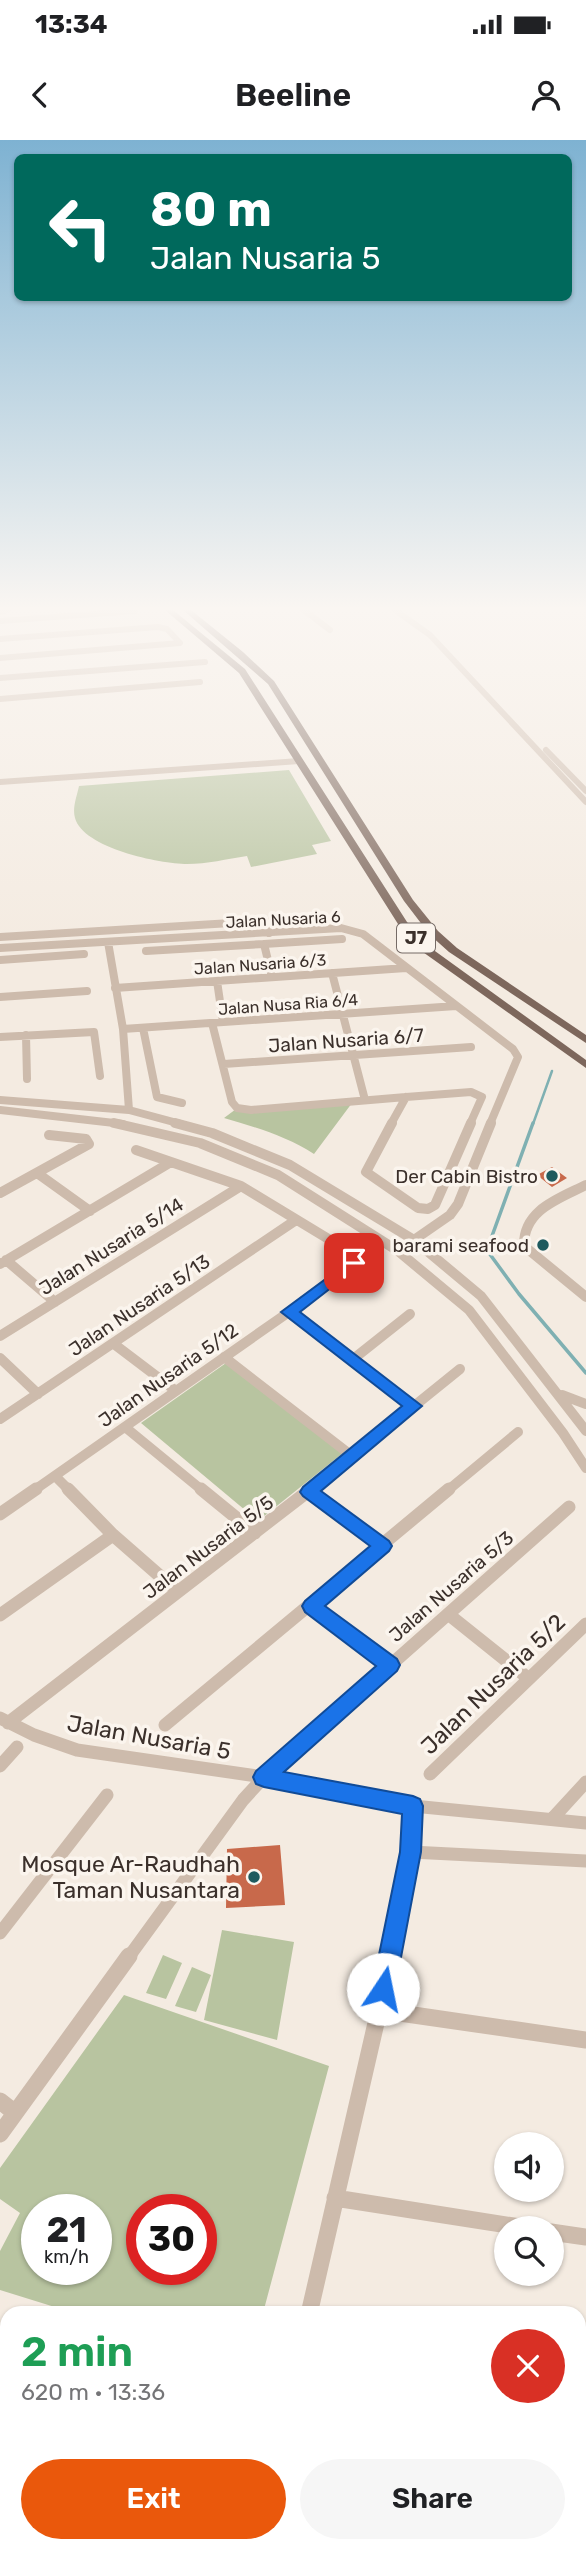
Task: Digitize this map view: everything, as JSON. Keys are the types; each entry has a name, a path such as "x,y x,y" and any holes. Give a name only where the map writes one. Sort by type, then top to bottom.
{"main road":[{"name":"J7","path":"275,723 403,924 424,948 586,1065"},
{"name":"J7","path":"296,723 409,901 434,933 453,950 586,1040"}],"street":[{"path":"512,723 586,802"},
{"path":"521,723 586,791"},
{"path":"0,782 299,761"},
{"path":"0,937 266,921 269,933"},
{"name":"Jalan Nusaria 6","path":"0,948 353,930 513,1049 518,1057 458,1204 450,1215 414,1240"},
{"path":"146,951 342,939"},
{"path":"108,942 123,1029 129,1110"},
{"path":"264,943 272,977"},
{"path":"0,960 84,954"},
{"name":"Jalan Nusaria 6/3","path":"115,988 406,968"},
{"path":"332,973 365,1101"},
{"path":"217,981 217,1023 232,1102 237,1108 251,1110 406,1097 478,1093 482,1097 435,1205 428,1209 418,1208 366,1172 406,1097"},
{"path":"0,997 87,991"},
{"name":"Jalan Nusa Ria 6/4","path":"123,1029 456,1006"},
{"path":"143,1028 157,1097 182,1104"},
{"path":"0,1037 94,1032 100,1076"},
{"path":"26,1035 27,1079"},
{"name":"Jalan Nusaria 6/7","path":"224,1064 471,1047"},
{"path":"0,1100 129,1110 212,1133 290,1165 414,1240 481,1296 586,1431"},
{"path":"0,1110 117,1123 200,1143 278,1175 398,1251 469,1310 563,1433 586,1468"},
{"path":"0,1194 89,1144 86,1139 49,1135"},
{"path":"136,1150 241,1186 296,1220"},
{"path":"55,1302 3,1262 171,1162"},
{"path":"37,1173 90,1211"},
{"name":"Jalan Nusaria 5/14","path":"0,1336 241,1186"},
{"path":"585,1187 542,1208 527,1222 521,1233 524,1246 586,1297"},
{"name":"Jalan Nusaria 5/12","path":"0,1514 289,1312 354,1263 345,1249 296,1220"},
{"name":"Jalan Nusaria 5/13","path":"0,1419 296,1220"},
{"path":"398,1251 414,1240"},
{"path":"289,1312 414,1406"},
{"path":"352,1360 410,1314"},
{"path":"114,1344 176,1391"},
{"path":"224,1357 352,1456"},
{"path":"0,1358 38,1394"},
{"name":"Jalan Nusaria 5/5","path":"4,1721 309,1492 460,1369"},
{"path":"556,1392 575,1402 586,1404"},
{"path":"125,1427 254,1533"},
{"path":"165,1725 518,1433"},
{"path":"55,1476 113,1535 177,1591"},
{"path":"309,1492 383,1546"},
{"name":"Jalan Nusaria 5/3","path":"0,2134 243,1800 264,1777 569,1507"},
{"path":"0,1615 113,1535"},
{"path":"311,1606 390,1665"},
{"path":"448,1614 528,1678"},
{"name":"Jalan Nusaria 5/2","path":"430,1774 586,1624"},
{"name":"Jalan Nusaria 5","path":"4,1721 77,1751 264,1777 413,1806 586,1823"},
{"path":"0,1766 16,1747"},
{"path":"552,1819 586,1782"},
{"path":"0,1933 107,1795"},
{"path":"311,2306 379,2010 411,1852 413,1806"},
{"path":"411,1852 586,1861"},
{"path":"379,2010 586,2040"},
{"path":"0,2101 15,2112"},
{"path":"335,2198 494,2223"},
{"path":"564,2234 586,2237"}],"green space":[{"path":"289,770 331,841 312,845 317,854 251,867 247,856 194,864 159,861 124,852 92,838 81,829 74,814 79,786"},
{"path":"352,1103 314,1154 281,1137 224,1118 236,1109"},
{"path":"226,1363 343,1453 258,1521 141,1423"},
{"path":"222,1930 294,1942 277,2040 204,2020"},
{"path":"163,1955 182,1963 166,1999 146,1993"},
{"path":"192,1967 211,1975 196,2012 175,2006"},
{"path":"124,1995 329,2066 265,2306 51,2306 0,2290 0,2251 20,2213 0,2199 0,2168"}],"building":[{"name":"Der Cabin Bistro","path":"552,1167 567,1178 552,1187 537,1175"},
{"name":"Mosque Ar-Raudhah Taman Nusantara","path":"280,1845 285,1905 226,1908 227,1849"}],"waterway":[{"path":"533,1124 552,1071"},
{"path":"533,1123 492,1236 489,1253 519,1294 586,1373"}],"place":[{"name":"Der Cabin Bistro","path":"552,1176"},
{"name":"barami seafood","path":"543,1245"},
{"name":"Mosque Ar-Raudhah Taman Nusantara","path":"254,1877"}],"route":[{"path":"354,1263 289,1312 414,1406 309,1492 383,1546 311,1606 390,1665 264,1777 413,1806 411,1852 383,1989"}]}
